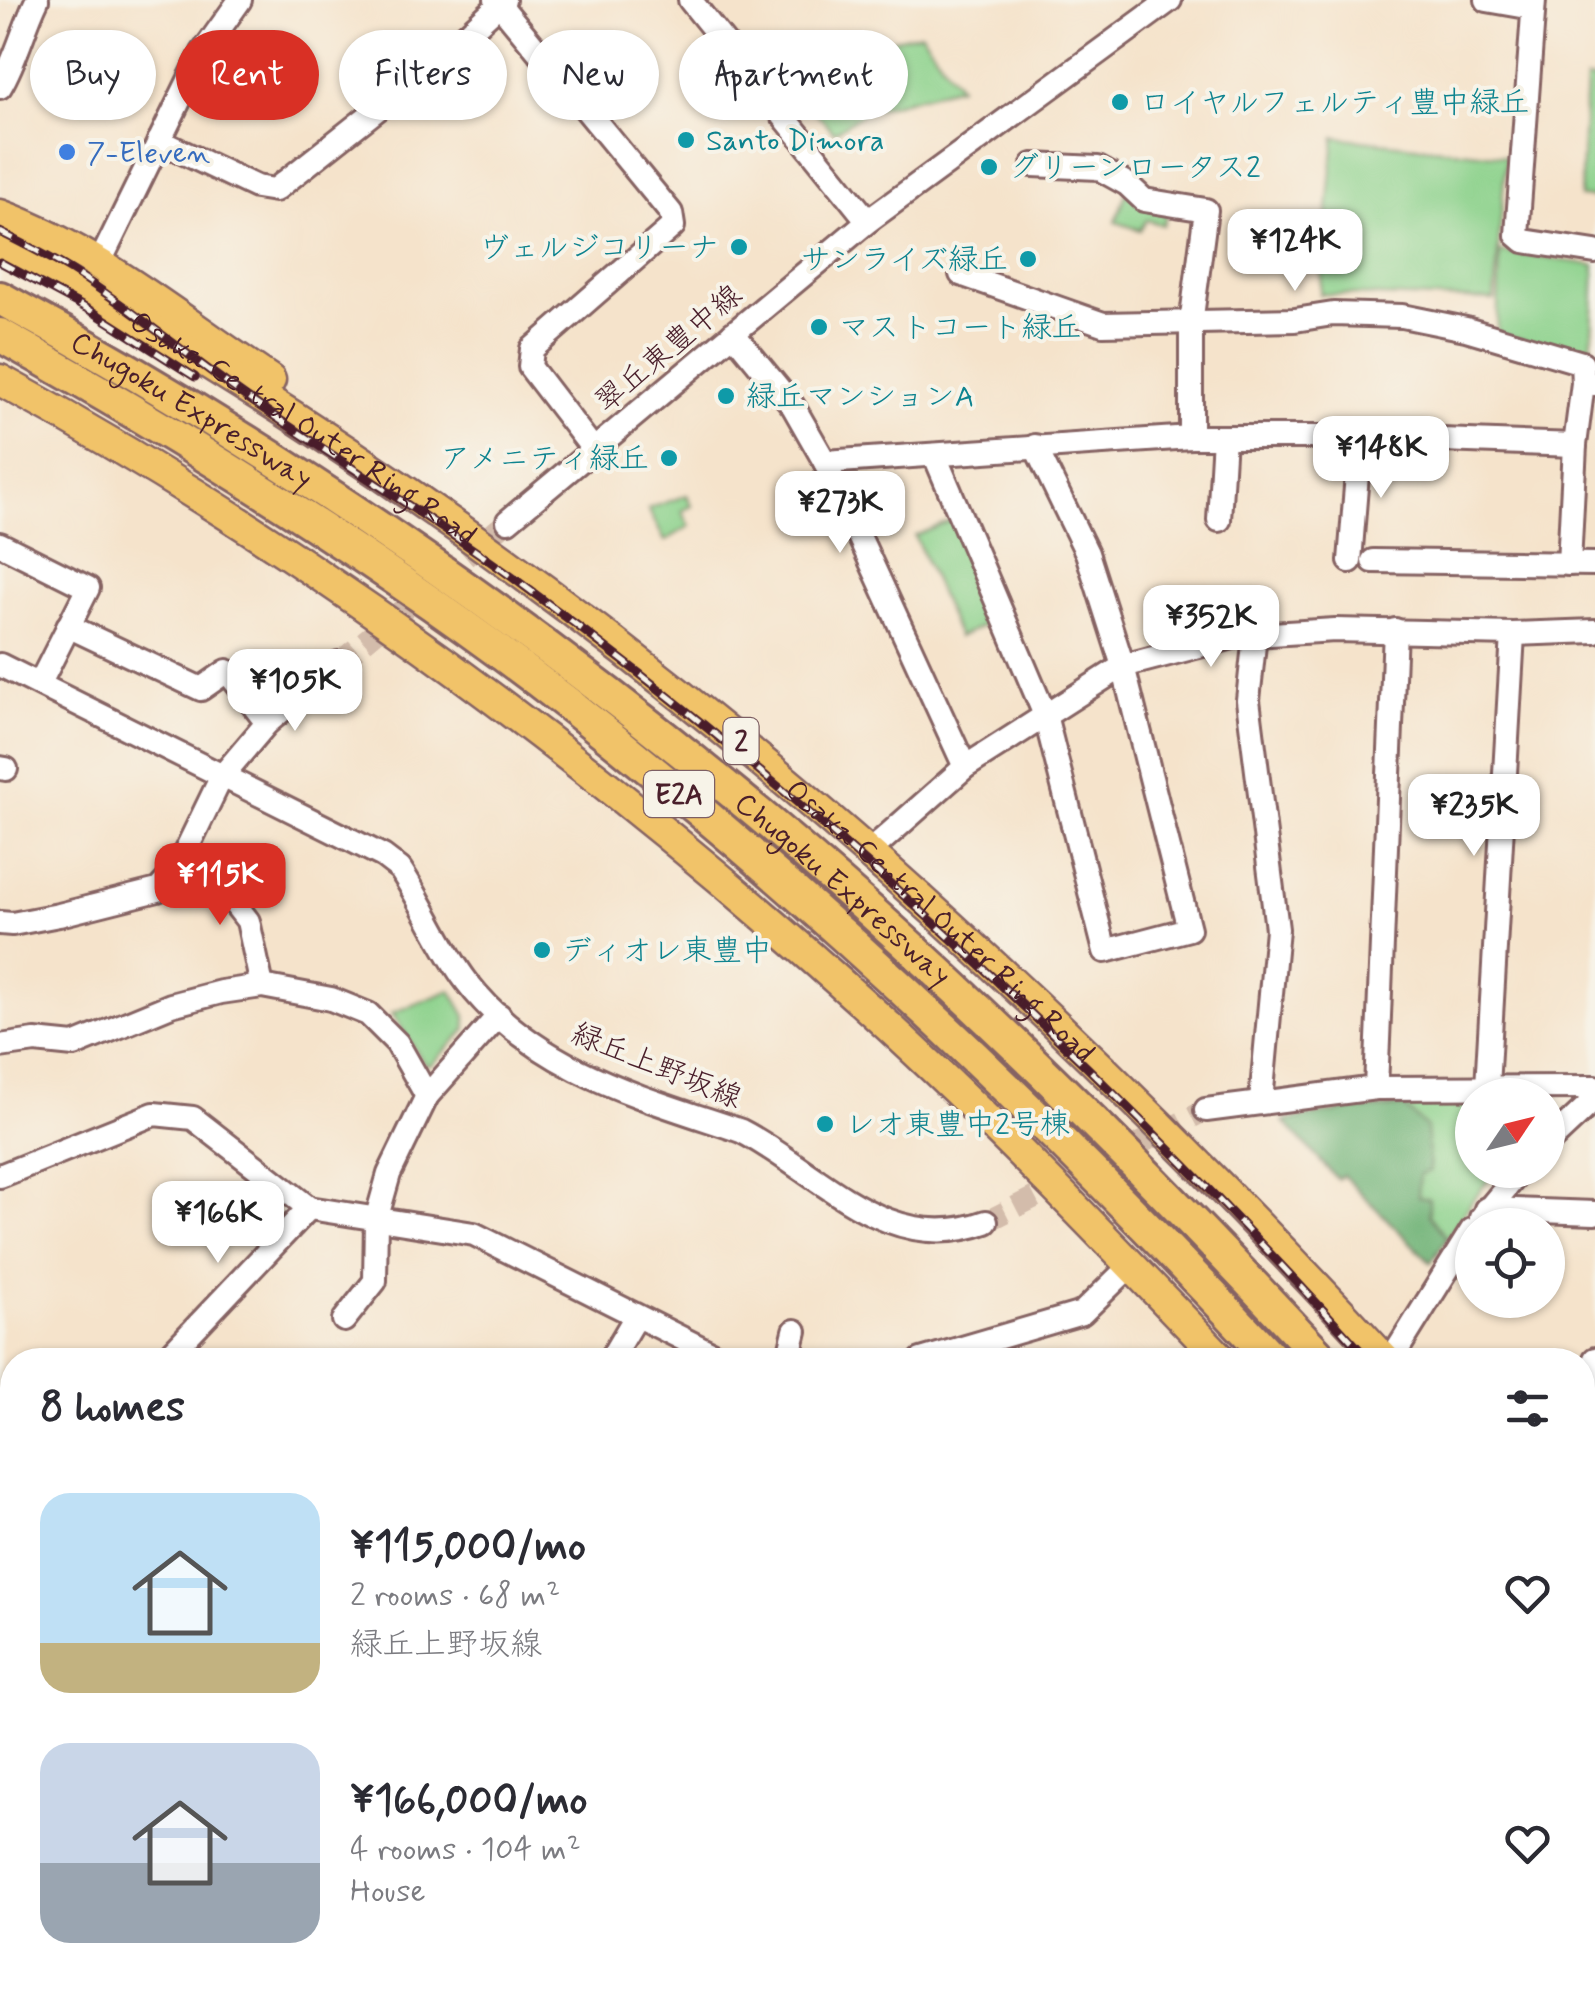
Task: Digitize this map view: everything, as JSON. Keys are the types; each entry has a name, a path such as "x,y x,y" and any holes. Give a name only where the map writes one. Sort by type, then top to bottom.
{"highway":[{"name":"Chugoku Expressway","path":"0,298 137,375 354,509 477,595 652,728 851,894 1012,1043 1145,1174 1312,1348"},
{"name":"Chugoku Expressway","path":"0,335 176,438 309,522 404,585 580,714 793,889 887,974 1023,1102 1261,1348"}],"main road":[{"path":"0,215 99,264 148,294 330,419 391,466 452,522"},
{"name":"Osaka Central Outer Ring Road","path":"0,244 236,381 512,563 645,664 870,851 1114,1080 1376,1348"},
{"path":"0,380 220,509 318,574 480,689 633,806 756,908 876,1016 1211,1348"}],"street":[{"path":"0,63 37,0"},
{"path":"99,264 202,52 240,0"},
{"path":"690,0 868,221"},
{"name":"翠丘東豊中線","path":"508,522 868,221 1170,0"},
{"path":"1487,0 1534,4 1518,235 1524,241 1595,252"},
{"path":"159,141 256,187 275,190 432,66 500,1 671,213 673,226 532,349 530,368 593,450"},
{"path":"0,87 22,42 24,26"},
{"path":"1033,165 1098,168 1127,184 1144,200 1206,210 1192,324 1191,437"},
{"path":"961,274 1103,324 1295,320 1333,314 1402,316 1466,329 1582,363 1589,383 1575,445 1570,564"},
{"path":"733,334 793,406 826,462 965,767"},
{"path":"826,462 1191,437 1360,437 1575,445"},
{"path":"1360,437 1361,561 1595,564"},
{"path":"1219,520 1224,438"},
{"path":"935,456 1045,715 1105,951 1190,929 1123,666 1088,553 1036,446"},
{"path":"0,544 88,588 40,683"},
{"path":"68,626 201,689 227,671 266,723"},
{"path":"870,851 965,767 1123,666 1237,636 1395,630 1595,632"},
{"path":"1376,1088 1395,630"},
{"path":"1488,1078 1513,634"},
{"path":"1254,636 1248,700 1277,929 1262,1101"},
{"path":"0,923 59,915 158,890 176,871 222,776 266,723 339,662"},
{"name":"緑丘上野坂線","path":"0,664 384,856 400,869 464,978 499,1015 562,1064 765,1143 831,1192 877,1217 918,1228 965,1230 986,1222"},
{"path":"176,871 234,903 248,921 262,986"},
{"path":"2,1053 35,1042 74,1045 171,1004 262,986 331,998 368,1014 397,1044 426,1096"},
{"path":"344,1320 375,1281 376,1220 389,1174 426,1096 499,1015"},
{"path":"1206,1110 1376,1088 1455,1087"},
{"path":"1565,1089 1595,1087"},
{"path":"1565,1127 1595,1099"},
{"path":"0,1176 154,1114 193,1118 309,1208 474,1234 701,1348"},
{"path":"1489,1208 1506,1188"},
{"path":"175,1348 309,1208"},
{"path":"1565,1215 1595,1213"},
{"path":"1396,1348 1455,1257"},
{"path":"962,1348 1082,1313 1131,1265"},
{"path":"617,1348 636,1316"},
{"path":"791,1348 795,1331"}],"green space":[{"path":"921,33 959,86 908,100 908,36"},
{"path":"1586,79 1595,80 1595,198 1580,197"},
{"path":"823,120 853,120 834,132"},
{"path":"1335,137 1506,156 1494,300 1320,294"},
{"path":"1126,193 1168,213 1163,225 1147,220 1140,230 1116,222"},
{"path":"1500,252 1595,265 1591,357 1497,333"},
{"path":"687,495 692,506 682,511 690,526 665,541 648,509"},
{"path":"957,518 998,619 958,637 915,536"},
{"path":"451,990 466,1016 466,1030 431,1065 424,1064 392,1013"},
{"path":"1455,1104 1455,1188 1482,1188 1467,1208 1455,1208 1455,1227 1431,1263 1343,1175 1337,1179 1284,1121 1347,1110"},
{"path":"1404,1107 1426,1127 1430,1171 1420,1174 1418,1197 1429,1199 1429,1215 1447,1238 1431,1263 1343,1175 1337,1179 1284,1121 1347,1110"}],"tunnel":[{"path":"339,663 508,521"},
{"path":"986,1222 1206,1110"}],"railway":[{"path":"0,232 94,285 252,401 480,554 628,664 741,755 960,947 1066,1047 1358,1348"},
{"path":"0,262 95,313 195,377"}],"place":[{"name":"ロイヤルフェルティ豊中緑丘","path":"1120,102"},
{"name":"Santo Dimora","path":"686,140"},
{"name":"7-Eleven","path":"67,152"},
{"name":"グリーンロータス2","path":"989,167"},
{"name":"ヴェルジコリーナ","path":"739,247"},
{"name":"サンライズ緑丘","path":"1028,259"},
{"name":"マストコート緑丘","path":"819,327"},
{"name":"緑丘マンションA","path":"726,396"},
{"name":"アメニティ緑丘","path":"669,458"},
{"name":"ディオレ東豊中","path":"542,950"},
{"name":"レオ東豊中2号棟","path":"825,1124"}]}
